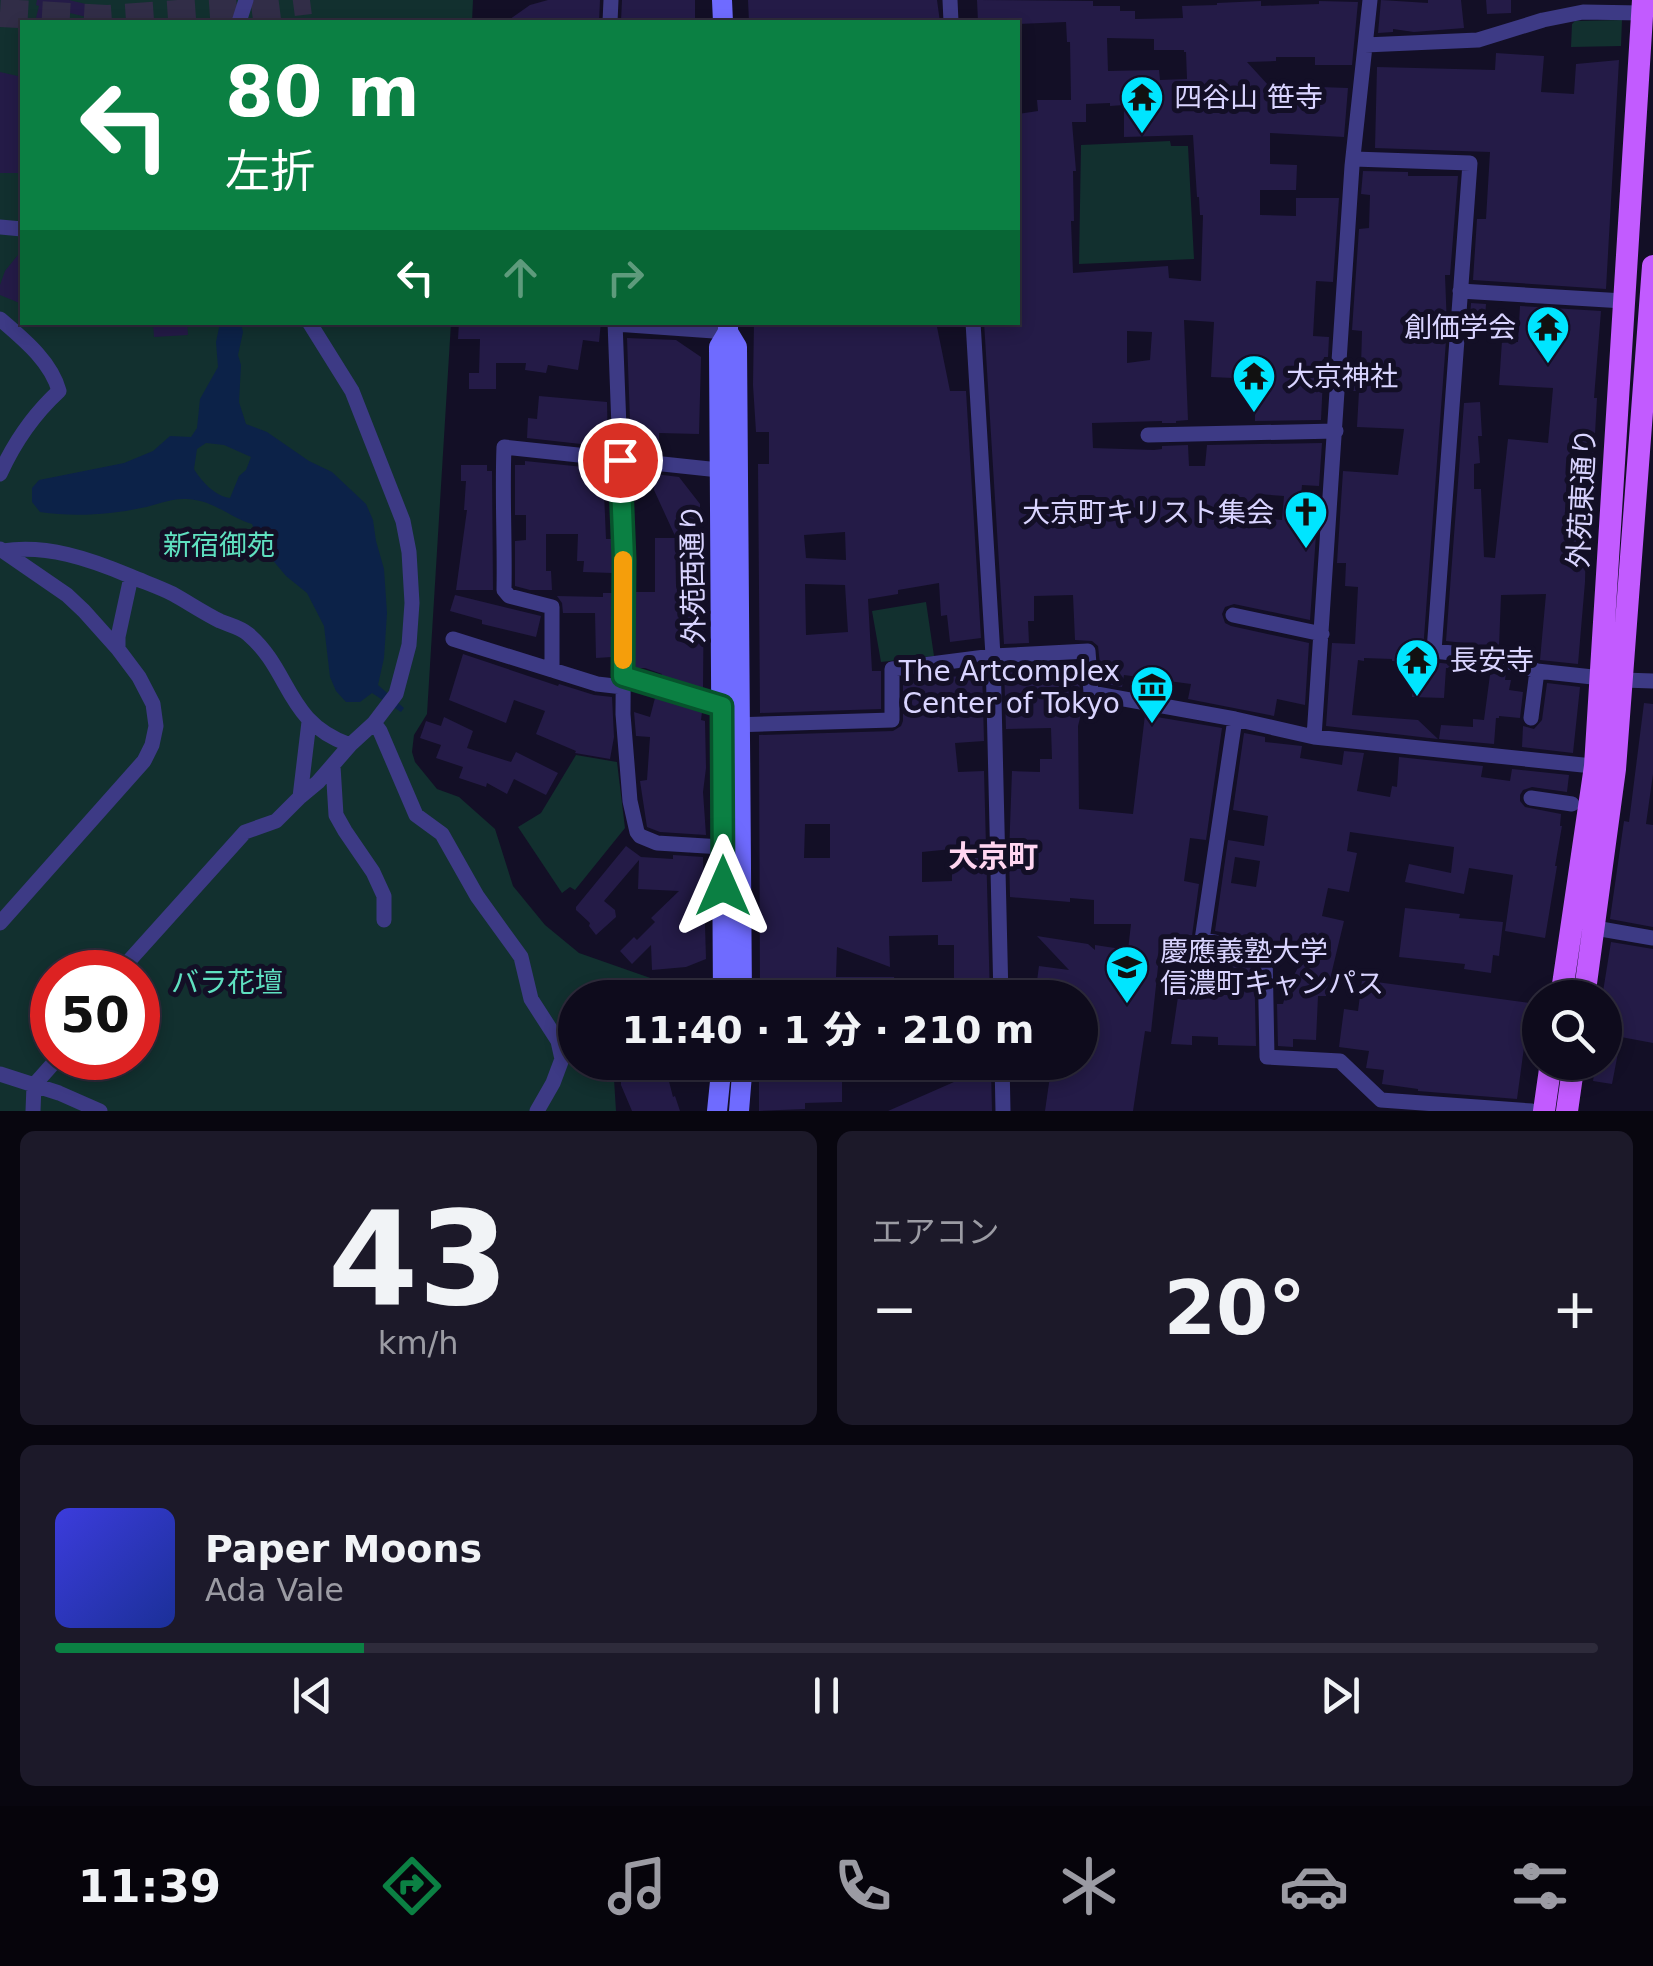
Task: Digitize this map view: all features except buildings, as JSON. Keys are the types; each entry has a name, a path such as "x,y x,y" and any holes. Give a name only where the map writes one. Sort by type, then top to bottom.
{"main road":[{"name":"外苑東通り","path":"1612,679 1624,301 1643,7"},
{"name":"外苑東通り","path":"1587,980 1653,266"},
{"name":"外苑西通り","path":"728,327 718,347 719,470 741,980"},
{"name":"外苑西通り","path":"723,980 722,847 737,347 728,327"},
{"name":"外苑東通り","path":"1564,980 1605,767"},
{"path":"717,1111 720,1080"},
{"path":"739,1111 742,1080"},
{"path":"1544,1111 1548,1080"},
{"path":"1567,1111 1571,1080"}],"street":[{"path":"1314,737 1354,159 1370,0"},
{"path":"1365,45 1478,40 1543,20 1643,7"},
{"path":"1354,159 1470,162 1434,651 1497,658 1537,671 1653,681"},
{"path":"1460,291 1624,301"},
{"path":"0,319 34,350 59,390 27,426 0,474"},
{"path":"139,950 245,832 276,821 374,723 396,694 409,646 412,603 410,552 403,521 352,392 311,325"},
{"path":"615,325 624,559 623,682 627,772 637,832 658,843 722,847"},
{"path":"672,325 728,327"},
{"path":"973,325 994,656 1001,980"},
{"path":"1148,435 1336,431"},
{"path":"552,670 552,607 509,596 504,590 504,447 719,470"},
{"path":"1,550 21,548 101,563 245,631 266,654 309,722 350,745"},
{"path":"0,923 144,761 156,726 153,704 139,677 97,623 66,595 1,550"},
{"path":"118,649 131,577"},
{"path":"1233,615 1322,634"},
{"path":"453,639 596,684 623,682 728,719 892,720 892,669 994,656 1088,651 1091,693 1314,737 1605,767"},
{"path":"1531,718 1537,671"},
{"path":"1235,719 1202,940 1265,951 1267,1057 1340,1062 1381,1100 1532,1111"},
{"path":"300,796 309,722"},
{"path":"374,723 416,816 442,834 477,896 520,957 531,999 558,1041 562,1059 537,1111"},
{"path":"333,766 336,815 384,896 384,920"},
{"path":"1530,798 1572,804"},
{"path":"1594,928 1653,938"},
{"path":"0,1074 100,1111"},
{"path":"33,1111 34,1085 38,1080"},
{"path":"1002,1080 1003,1111"}],"green space":[{"name":"新宿御苑","path":"0,0 473,0 472,20 20,20 20,325 451,325 427,714 414,735 412,752 415,762 437,789 459,797 495,829 513,886 545,925 579,953 656,980 558,980 558,1080 614,1080 616,1111 0,1111"},
{"path":"1622,20 1621,46 1571,47 1575,21"},
{"path":"1170,141 1171,146 1188,146 1194,259 1079,264 1081,145"},
{"path":"926,602 934,656 881,662 872,611"},
{"path":"576,755 617,762 625,828 575,890 570,887 562,893 518,827 541,813"}],"water":[{"path":"220,325 241,325 239,402 246,424 267,432 332,472 366,504 384,569 387,613 378,685 404,708 401,712 372,693 360,702 346,702 336,691 330,677 324,626 307,593 286,576 261,546 252,524 205,502 187,499 78,515 40,512 32,502 32,488 39,480 124,463 153,451 170,436 191,437 197,428 200,399 218,367","holes":["206,443 224,445 251,457 230,498 209,488 194,469 197,449"]}],"tunnel":[{"path":"0,13 107,19 310,0"}],"slow traffic":[{"path":"623,560 623,660"}],"place":[{"name":"四谷山 笹寺","path":"1142,135"},
{"name":"創価学会","path":"1548,365"},
{"name":"大京神社","path":"1254,414"},
{"name":"大京町キリスト集会","path":"1306,550"},
{"name":"長安寺","path":"1417,698"},
{"name":"The Artcomplex Center of Tokyo","path":"1152,725"},
{"name":"慶應義塾大学 信濃町キャンパス","path":"1127,1005"}],"district":[{"name":"大京町","path":"993,856"}],"route":[{"path":"620,460 623,676 722,706 723,886"}],"park label":[{"name":"バラ花壇","path":"227,982"}]}
